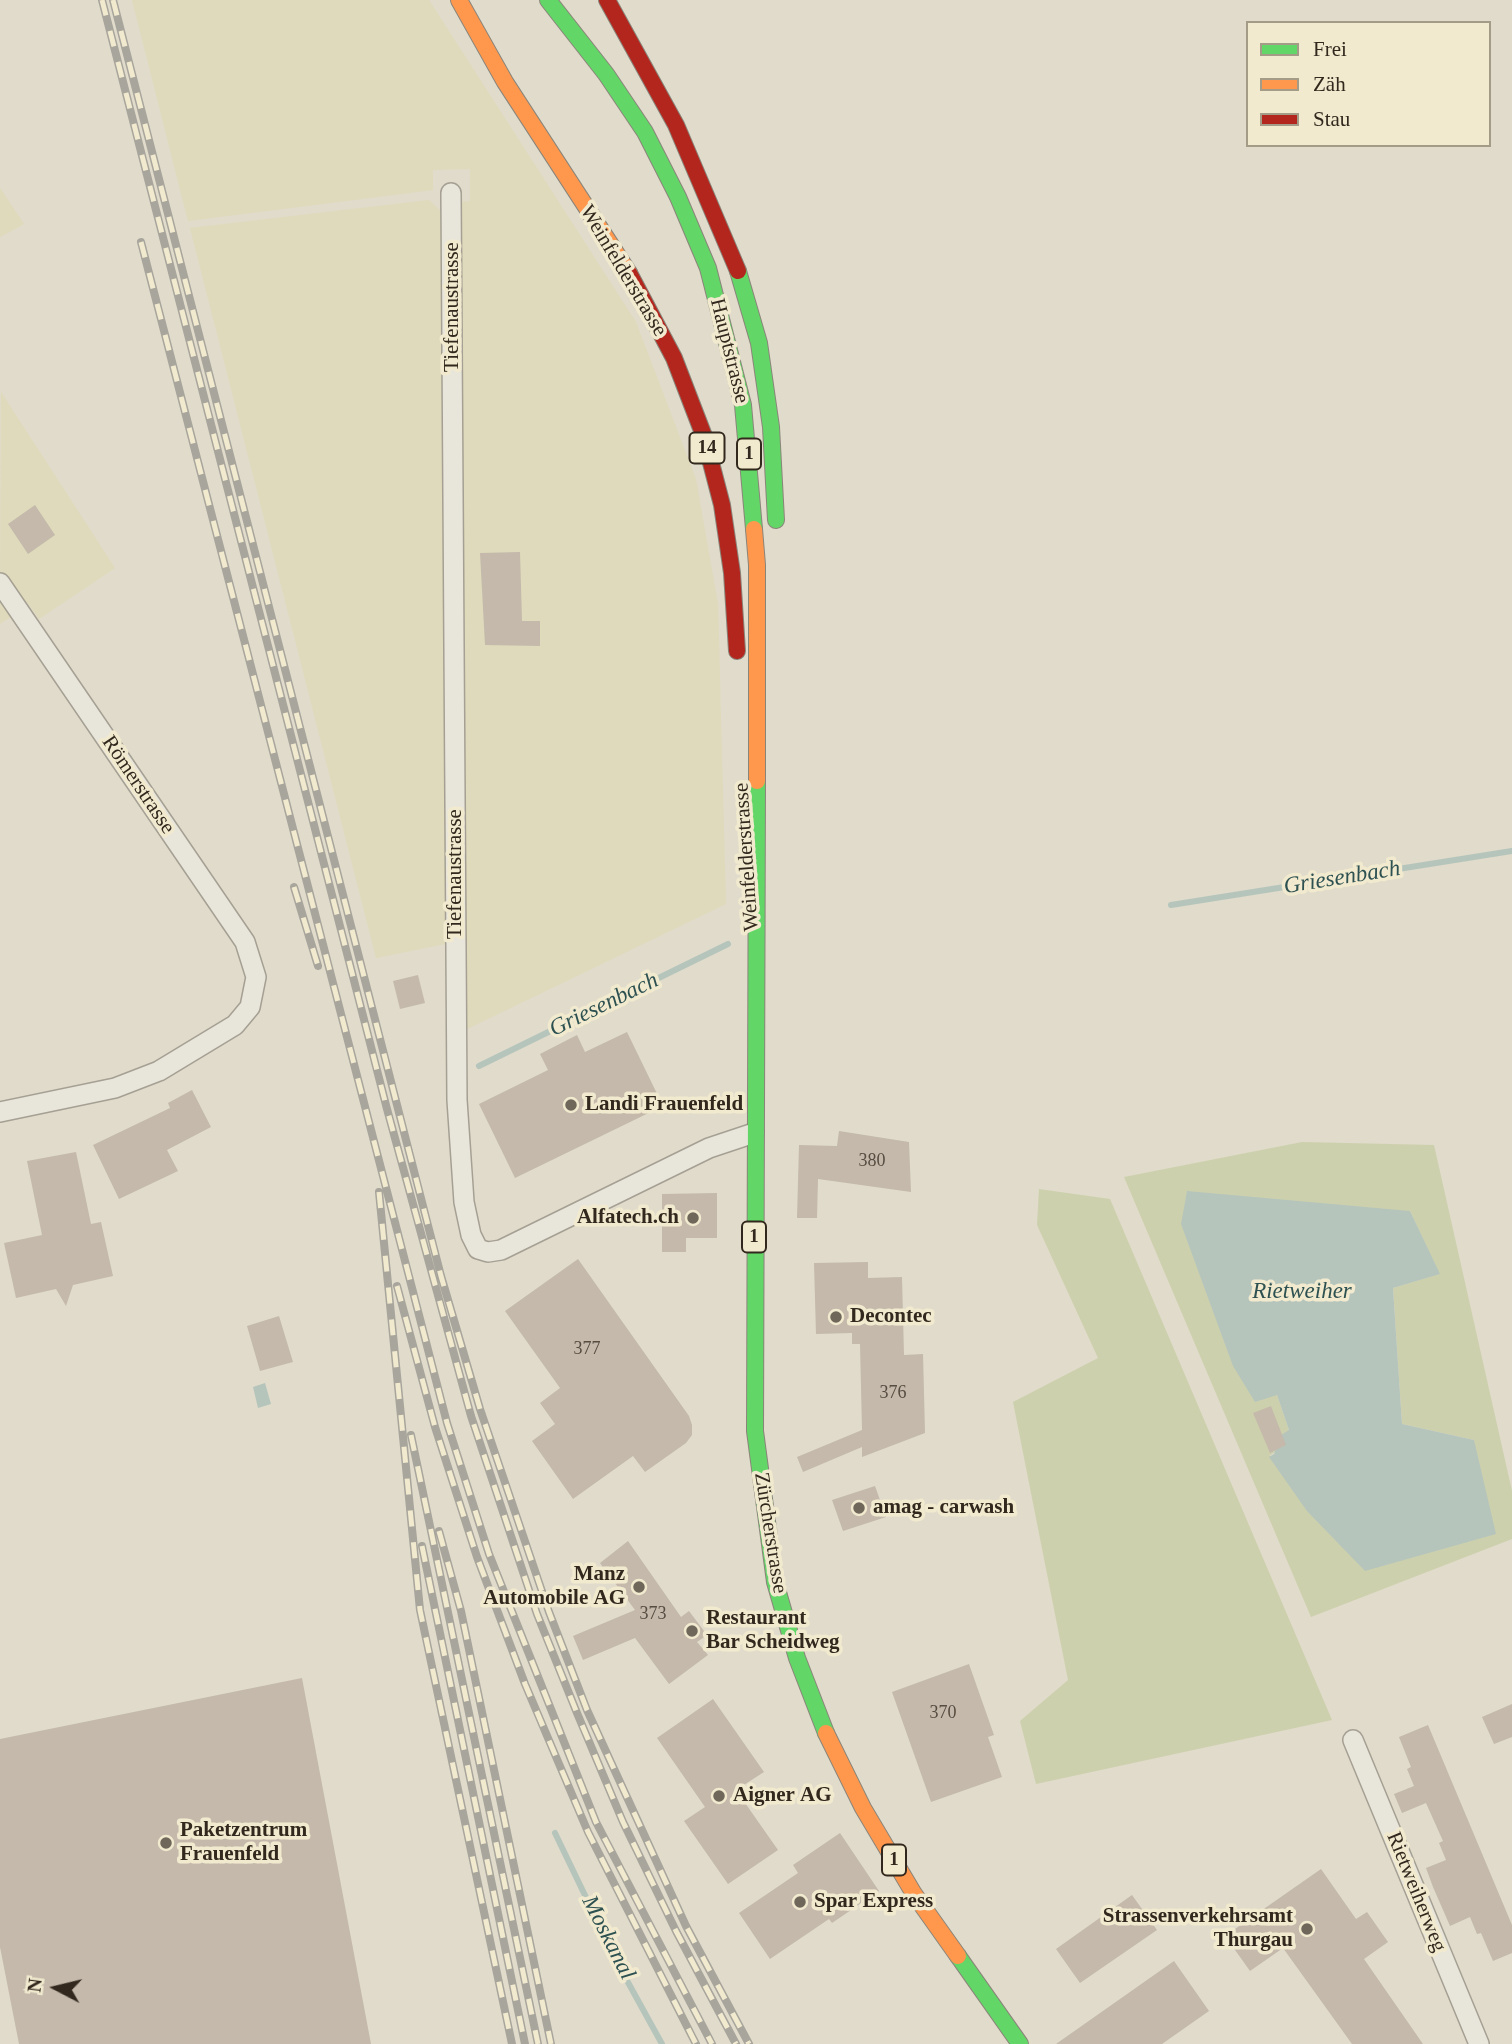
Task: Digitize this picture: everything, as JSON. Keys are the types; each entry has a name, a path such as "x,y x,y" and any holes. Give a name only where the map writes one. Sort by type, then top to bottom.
{"main road":[{"name":"Weinfelderstrasse","path":"459,0 505,82 636,284 674,358 704,436 722,505 732,573 738,672"},
{"name":"Hauptstrasse","path":"548,0 606,74 645,132 678,197 708,268 743,405 757,565 756,957"},
{"path":"607,0 676,125 735,259 759,343 771,427 776,537"},
{"name":"Weinfelderstrasse","path":"740,734 744,864 756,957"},
{"name":"Weinfelderstrasse","path":"756,957 769,877 774,821"},
{"name":"Zürcherstrasse","path":"756,957 755,1431 773,1569 797,1658 822,1725 863,1808 914,1894 1020,2044"}],"street":[{"name":"Tiefenaustrasse","path":"452,192 457,1100 464,1202 471,1235 478,1249 488,1252 501,1250 709,1147 754,1133"},
{"name":"Römerstrasse","path":"0,583 245,942 256,977 254,995 243,1016 224,1034 159,1071 115,1088 0,1112"},
{"name":"Rietweiherweg","path":"1353,1740 1479,2044"}],"shaded area":[{"path":"132,0 429,0 636,322 696,479 718,604 726,904 463,1031 456,202 470,201 470,169 433,170 433,190 188,221"},
{"path":"0,188 24,224 0,237"},
{"path":"429,200 446,216 448,921 445,944 376,958 190,228"},
{"path":"1,392 115,568 39,619 29,605 0,624"}],"green space":[{"path":"1302,1142 1434,1145 1512,1491 1512,1539 1311,1617 1124,1177","holes":["1410,1211 1439,1274 1393,1288 1402,1424 1474,1440 1269,1456 1286,1445 1289,1430 1277,1395"]},
{"path":"1039,1189 1110,1199 1332,1720 1036,1784 1020,1721 1068,1680 1013,1402 1098,1358 1037,1225"}],"water":[{"name":"Rietweiher","path":"1187,1191 1410,1211 1440,1274 1393,1288 1402,1424 1474,1440 1496,1534 1365,1571 1307,1511 1269,1457 1274,1454 1281,1435 1289,1430 1277,1395 1255,1402 1233,1366 1181,1224"},
{"path":"265,1383 271,1404 258,1408 253,1387"}],"building":[{"path":"35,505 55,535 28,554 8,524"},
{"path":"520,552 522,621 540,621 540,646 485,645 480,553"},
{"path":"418,975 425,1003 400,1009 393,981"},
{"name":"Landi Frauenfeld","path":"627,1032 663,1106 515,1178 479,1104 548,1070 540,1054 577,1035 585,1052"},
{"path":"192,1090 211,1127 167,1150 178,1171 119,1199 93,1145 170,1108 168,1103"},
{"path":"839,1131 909,1142 911,1192 818,1179 817,1218 797,1218 799,1145 837,1146"},
{"path":"76,1152 91,1224 101,1222 113,1276 73,1285 66,1306 56,1289 16,1298 4,1243 42,1235 27,1161"},
{"path":"717,1193 717,1238 686,1238 686,1252 662,1252 662,1194"},
{"path":"578,1259 689,1416 692,1435 686,1443 645,1472 633,1456 573,1499 532,1441 555,1424 540,1403 560,1388 505,1311"},
{"path":"868,1262 868,1278 902,1277 904,1355 923,1354 925,1433 862,1457 862,1447 803,1472 797,1457 862,1430 860,1344 852,1344 852,1333 816,1334 814,1263"},
{"path":"279,1316 293,1362 260,1371 247,1326"},
{"path":"1271,1406 1286,1445 1270,1453 1253,1413"},
{"name":"amag - carwash","path":"875,1486 886,1517 843,1531 832,1500"},
{"path":"628,1541 681,1617 689,1611 707,1635 697,1642 708,1655 669,1684 635,1638 583,1660 573,1636 635,1610 600,1563"},
{"path":"969,1664 994,1735 988,1737 1002,1777 931,1802 892,1692"},
{"name":"Paketzentrum Frauenfeld","path":"302,1678 371,2044 19,2044 0,1947 0,1739"},
{"path":"713,1699 764,1772 736,1790 778,1850 728,1884 684,1821 705,1807 657,1738"},
{"path":"1512,1704 1512,1737 1494,1744 1482,1717"},
{"path":"1428,1725 1512,1925 1512,1953 1493,1961 1481,1933 1477,1934 1470,1917 1450,1926 1433,1887 1426,1868 1446,1860 1439,1843 1443,1841 1426,1803 1402,1813 1394,1794 1414,1786 1407,1769 1411,1767 1399,1737"},
{"path":"840,1833 879,1891 832,1923 829,1919 770,1959 739,1913 798,1873 793,1865"},
{"name":"Strassenverkehrsamt Thurgau","path":"1321,1869 1356,1919 1367,1912 1388,1942 1364,1959 1423,2044 1352,2044 1283,1948 1250,1971 1225,1936"},
{"path":"1132,1895 1157,1930 1080,1983 1056,1949"},
{"path":"1174,1961 1209,2011 1162,2044 1056,2044"}],"waterway":[{"name":"Griesenbach","path":"1171,905 1512,851"},
{"name":"Griesenbach","path":"479,1066 728,944"},
{"name":"Moskanal","path":"555,1833 619,1966 662,2044"}],"railway":[{"path":"102,0 387,1109 471,1416 537,1614 577,1713 623,1822 676,1931 736,2044"},
{"path":"113,0 441,1276 480,1409 549,1612 587,1710 686,1926 749,2044"},
{"path":"141,242 447,1423 489,1554 596,1822 712,2044"},
{"path":"294,887 318,966"},
{"path":"379,1192 420,1610 512,2044"},
{"path":"397,1286 435,1427 477,1557 525,1684 588,1832 696,2044"},
{"path":"411,1435 538,2044"},
{"path":"439,1531 461,1611 551,2044"},
{"path":"422,1546 525,2044"}],"traffic: fast":[{"path":"548,0 606,74 645,132 678,197 708,268 743,405 754,529"},
{"path":"738,271 759,343 771,427 776,520"},
{"path":"757,781 755,1431 775,1582 797,1658 826,1733"},
{"path":"958,1956 1020,2044"}],"traffic: slow":[{"path":"459,0 505,82 629,273"},
{"path":"754,529 757,565 757,781"},
{"path":"826,1733 863,1808 914,1894 958,1956"}],"traffic: jam":[{"path":"607,0 676,125 738,271"},
{"path":"629,273 674,358 704,436 722,505 732,573 737,651"}],"place":[{"name":"Landi Frauenfeld","path":"571,1105"},
{"name":"Alfatech.ch","path":"693,1218"},
{"name":"Decontec","path":"836,1317"},
{"name":"amag - carwash","path":"859,1508"},
{"name":"Manz Automobile AG","path":"639,1587"},
{"name":"Restaurant Bar Scheidweg","path":"692,1631"},
{"name":"Aigner AG","path":"719,1796"},
{"name":"Paketzentrum Frauenfeld","path":"166,1843"},
{"name":"Spar Express","path":"800,1902"},
{"name":"Strassenverkehrsamt Thurgau","path":"1307,1929"}]}
